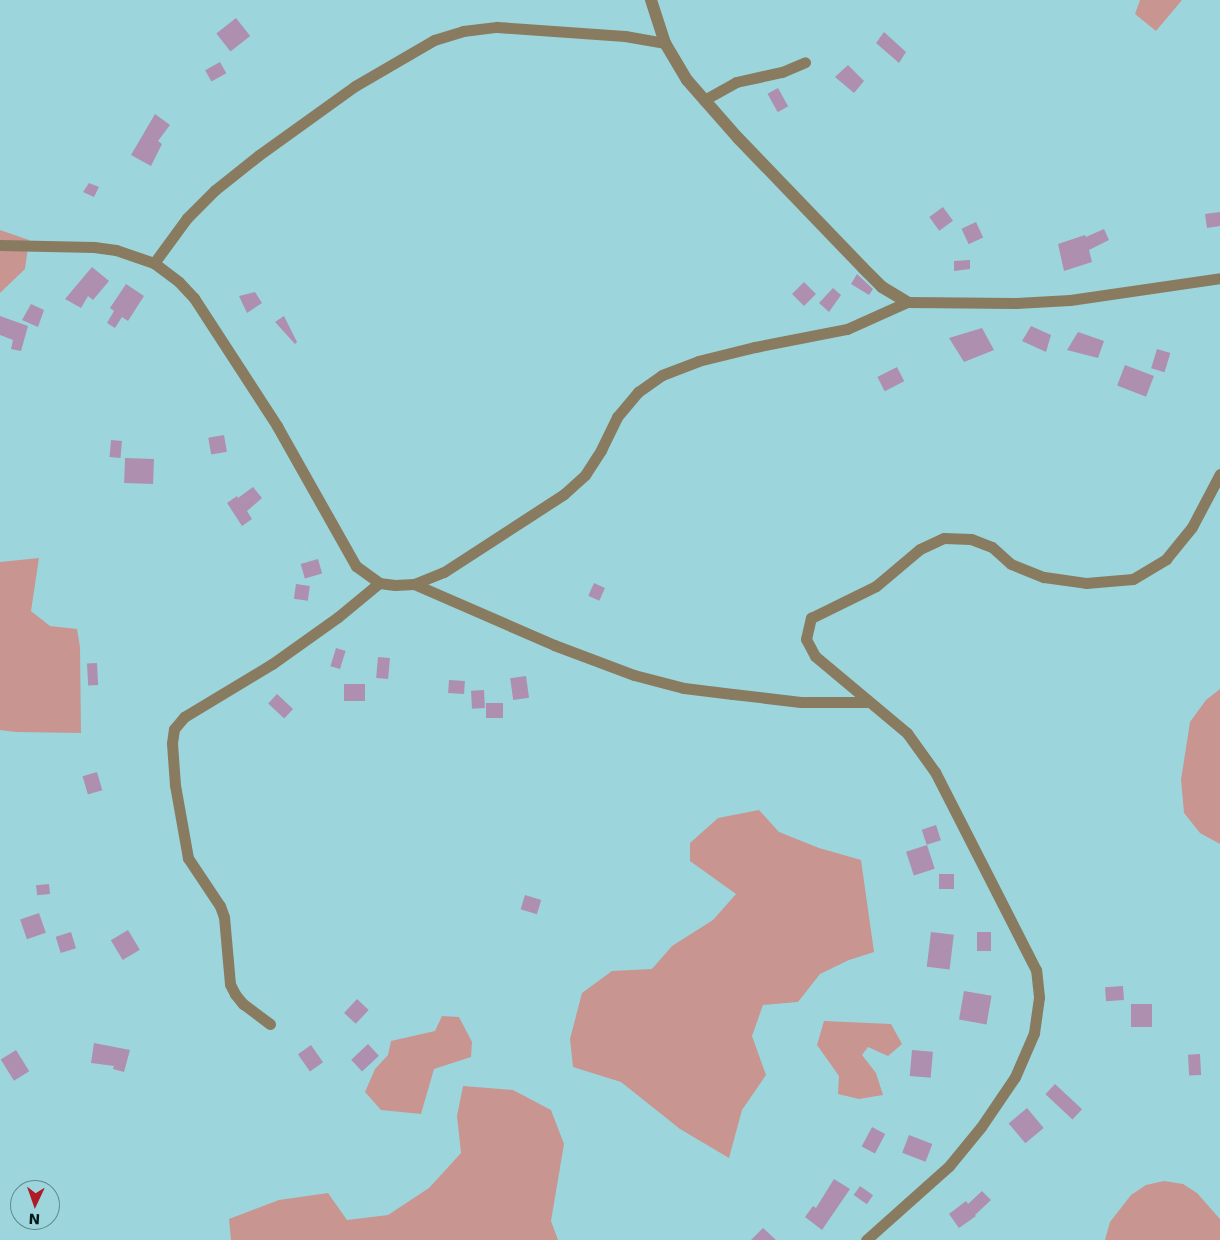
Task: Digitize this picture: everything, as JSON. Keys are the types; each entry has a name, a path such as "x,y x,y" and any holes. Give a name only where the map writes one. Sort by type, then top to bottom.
{"street":[{"path":"651,0 665,43 687,80 863,268 882,287 907,302"},
{"path":"154,264 187,218 215,190 259,155 355,86 434,40 463,31 497,27 625,36 665,43"},
{"path":"704,100 736,82 782,72 805,62"},
{"path":"0,245 94,247 134,255 154,264 179,282 194,298 277,426 356,566 379,583 414,584 554,645 634,675 684,688 801,702 867,702"},
{"path":"414,584 444,572 564,494 589,468 601,450 617,416 638,392 662,375 698,361 755,347 847,329 907,302 1016,303 1070,300 1220,278"},
{"path":"866,1240 917,1197 949,1166 981,1127 1015,1077 1034,1033 1039,996 1036,970 935,772 907,733 867,702 815,656 806,639 812,618 876,586 920,549 944,538 971,539 992,546 1011,564 1044,577 1086,583 1133,579 1166,559 1182,540 1208,500 1220,474"},
{"path":"270,1024 243,1004 230,984 224,917 220,906 188,858 175,784 172,743 174,729 184,717 286,654 338,617 379,583"}],"shaded area":[{"path":"1140,0 1182,0 1156,31 1135,14"},
{"path":"0,230 29,240 25,269 0,293"},
{"path":"39,558 31,611 50,626 77,629 80,647 81,733 0,730 0,562"},
{"path":"1220,689 1220,844 1200,833 1184,813 1181,780 1190,722 1206,700"},
{"path":"759,810 779,832 819,848 861,860 874,952 849,960 820,974 798,1002 763,1005 752,1036 766,1075 742,1110 729,1158 680,1129 621,1082 573,1067 570,1039 582,993 612,971 652,969 672,946 713,920 736,894 690,861 690,843 718,818"},
{"path":"442,1016 459,1017 472,1042 471,1057 434,1069 421,1114 381,1110 365,1092 375,1069 388,1055 391,1041 435,1031"},
{"path":"824,1021 891,1024 902,1044 888,1056 868,1047 862,1055 876,1073 883,1095 859,1099 838,1094 839,1076 817,1045"},
{"path":"463,1086 513,1090 551,1110 564,1144 551,1221 558,1240 231,1240 229,1219 279,1200 328,1193 347,1220 388,1215 429,1188 461,1153 457,1116"},
{"path":"1164,1181 1183,1184 1197,1193 1220,1219 1220,1240 1105,1240 1110,1222 1131,1195 1146,1185"}],"building":[{"path":"236,18 250,36 230,52 216,33"},
{"path":"884,32 906,52 899,63 876,43"},
{"path":"220,62 226,73 211,82 205,70"},
{"path":"848,65 864,81 854,93 835,77"},
{"path":"778,88 788,106 778,112 768,94"},
{"path":"155,114 170,125 158,141 162,144 151,166 131,155"},
{"path":"89,183 99,187 94,197 83,192"},
{"path":"943,207 953,221 939,231 929,217"},
{"path":"1220,212 1220,226 1207,228 1205,214"},
{"path":"976,222 983,237 969,244 961,229"},
{"path":"1104,229 1109,240 1089,250 1092,262 1064,271 1058,244 1085,235 1086,237"},
{"path":"970,260 970,269 954,271 954,261"},
{"path":"92,267 109,281 93,300 88,296 81,308 65,299"},
{"path":"857,274 873,289 869,295 851,284"},
{"path":"804,282 816,294 804,306 792,294"},
{"path":"126,284 144,296 128,321 122,317 115,328 107,323 114,311 110,308"},
{"path":"833,288 841,295 829,312 819,303"},
{"path":"255,292 262,303 247,313 239,296"},
{"path":"31,304 44,310 38,327 22,320"},
{"path":"0,316 28,326 21,351 11,349 13,340 0,335"},
{"path":"284,316 297,342 295,344 275,322"},
{"path":"1031,326 1051,335 1046,352 1022,341"},
{"path":"982,328 994,350 964,362 949,338"},
{"path":"1078,332 1104,341 1098,358 1067,350"},
{"path":"1157,349 1170,353 1165,372 1151,368"},
{"path":"1125,365 1154,376 1146,397 1117,386"},
{"path":"897,367 904,381 885,391 877,377"},
{"path":"224,435 227,452 211,455 208,438"},
{"path":"111,440 122,441 120,458 110,457"},
{"path":"125,458 154,459 153,484 124,483"},
{"path":"253,487 262,498 247,511 252,519 242,526 227,503 237,496 238,498"},
{"path":"318,559 322,573 305,578 301,564"},
{"path":"594,583 605,588 599,601 588,596"},
{"path":"296,584 310,586 308,601 294,599"},
{"path":"336,648 346,651 340,669 330,666"},
{"path":"378,657 390,658 388,679 376,678"},
{"path":"97,663 98,685 88,685 87,664"},
{"path":"526,676 529,698 513,700 510,678"},
{"path":"449,680 465,681 464,694 448,693"},
{"path":"344,684 365,684 365,701 344,701"},
{"path":"484,690 485,708 472,709 471,691"},
{"path":"277,694 293,709 284,719 268,704"},
{"path":"486,703 503,703 503,718 486,718"},
{"path":"97,772 102,790 88,794 83,776"},
{"path":"936,825 941,840 927,845 922,830"},
{"path":"927,845 935,869 914,876 906,852"},
{"path":"939,874 954,874 954,889 939,889"},
{"path":"49,884 50,894 37,895 36,885"},
{"path":"525,895 541,900 537,914 521,909"},
{"path":"39,913 46,933 27,939 20,920"},
{"path":"128,930 140,950 123,960 111,940"},
{"path":"71,932 76,948 61,953 56,937"},
{"path":"931,932 954,935 950,970 927,967"},
{"path":"977,932 991,932 991,951 977,951"},
{"path":"1123,986 1124,1000 1106,1001 1105,987"},
{"path":"964,991 992,996 987,1024 959,1020"},
{"path":"357,999 369,1010 356,1024 344,1013"},
{"path":"1131,1004 1152,1004 1152,1027 1131,1027"},
{"path":"94,1043 130,1050 124,1072 113,1069 114,1066 91,1063"},
{"path":"368,1044 379,1056 362,1071 351,1060"},
{"path":"311,1045 323,1062 310,1071 298,1054"},
{"path":"16,1050 29,1071 14,1081 1,1060"},
{"path":"912,1050 933,1052 931,1078 910,1076"},
{"path":"1200,1054 1201,1075 1189,1076 1188,1055"},
{"path":"1055,1084 1082,1109 1073,1119 1045,1094"},
{"path":"1027,1108 1044,1128 1025,1143 1009,1123"},
{"path":"872,1127 885,1134 875,1153 862,1146"},
{"path":"909,1135 932,1144 926,1162 902,1153"},
{"path":"834,1179 850,1189 822,1230 805,1217 813,1206 816,1208"},
{"path":"860,1186 873,1195 867,1204 854,1195"},
{"path":"982,1191 991,1200 976,1216 959,1228 949,1214 966,1201 968,1204"},
{"path":"763,1228 776,1240 751,1240"}]}
